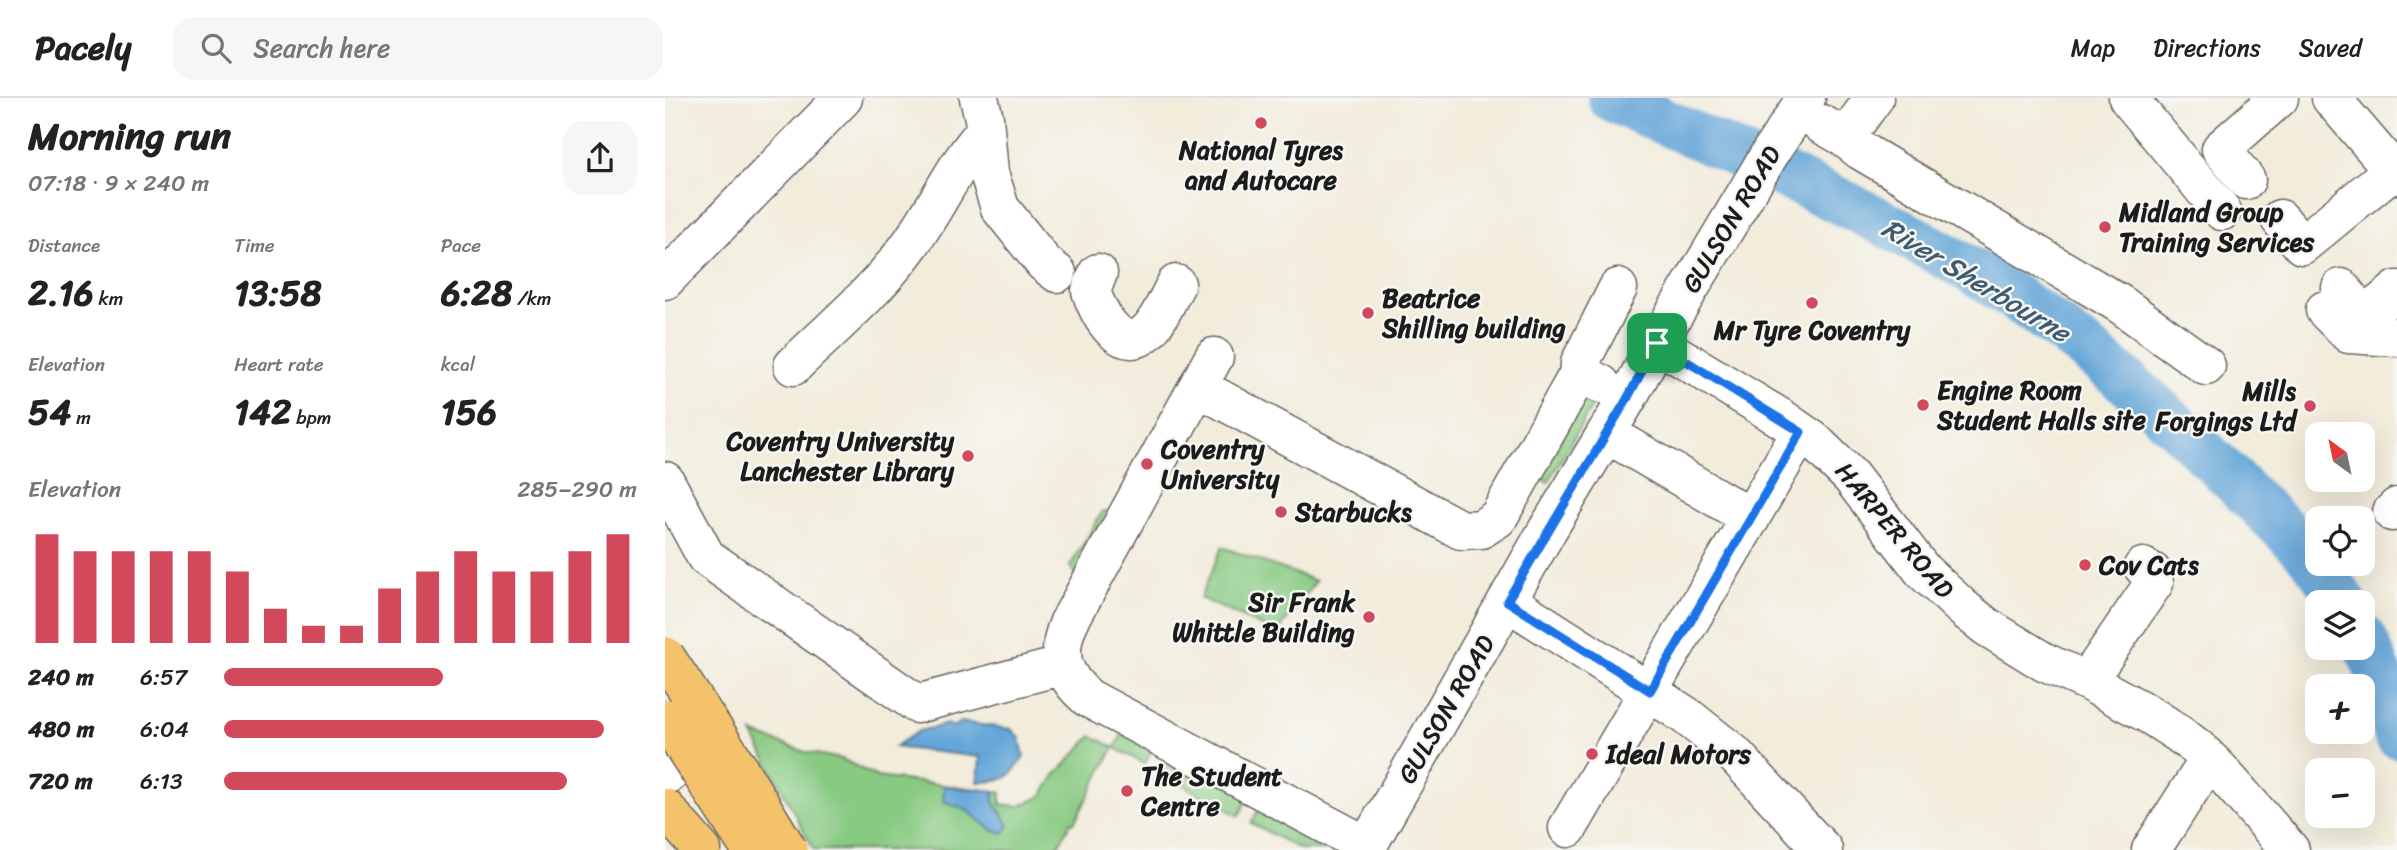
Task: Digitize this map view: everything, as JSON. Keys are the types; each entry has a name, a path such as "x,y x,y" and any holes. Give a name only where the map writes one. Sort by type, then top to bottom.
{"highway":[{"path":"665,656 738,767 788,850"},
{"path":"665,719 751,850"},
{"path":"665,808 702,850"},
{"path":"665,821 674,850"}],"street":[{"path":"665,280 843,98"},
{"path":"1841,135 1853,127 1874,98"},
{"path":"2127,98 2222,211"},
{"path":"2246,180 2221,149 2279,98"},
{"path":"2280,219 2302,245 2394,169 2330,98"},
{"path":"1802,104 1830,130 1860,150 2120,304 2206,366"},
{"name":"GULSON ROAD","path":"1366,848 1657,343 1802,104"},
{"path":"982,116 989,173 1000,208 1044,263 1057,273"},
{"path":"793,366 905,252 938,204 982,116"},
{"path":"989,173 1023,200"},
{"path":"1098,273 1091,291 1094,302 1108,327 1126,338 1136,338 1152,326 1175,284"},
{"path":"1366,848 1088,698 1073,686 1064,665 1061,654 1062,637 1206,372 1461,530 1481,529 1497,517 1579,373 1587,346 1618,288"},
{"path":"2397,290 2365,316 2333,299 2349,334 2397,337"},
{"name":"HARPER ROAD","path":"1657,343 1801,432 1835,459 1905,550 1943,591 1987,627 2044,662 2087,681 2169,727 2199,749 2290,850"},
{"path":"1579,373 1627,399"},
{"path":"1569,828 1801,432"},
{"path":"1606,433 1751,518"},
{"path":"665,481 706,557 916,704 1064,665"},
{"path":"2087,681 2154,583 2152,572 2143,567"},
{"path":"1507,601 1685,715 1733,753 1823,850"},
{"path":"665,646 719,720 670,773 665,765"},
{"path":"2151,850 2209,760"}],"green space":[{"path":"1585,397 1596,399 1548,483 1539,477"},
{"path":"1103,511 1116,511 1076,576 1070,566"},
{"path":"1222,547 1316,581 1277,633 1200,598"},
{"path":"1123,732 1153,747 1145,764 1115,748"},
{"path":"752,733 805,752 842,759 877,777 1001,792 1001,805 1020,806 1042,796 1055,775 1092,736 1114,747 1074,823 1071,822 1056,850 814,850"},
{"path":"1167,754 1250,793 1239,816 1158,771"},
{"path":"1264,801 1329,842 1325,850 1301,850 1251,823"}],"water":[{"path":"960,722 1011,729 1020,738 1024,757 1005,778 978,782 980,757 894,747 919,731 948,724 953,727"},
{"path":"944,786 994,791 994,802 1009,825 1004,833 994,831 966,810 943,801"}],"waterway":[{"name":"River Sherbourne","path":"1611,98 1875,219 1960,264 2033,310 2135,389 2199,447 2309,555 2335,590"},
{"name":"River Sherbourne","path":"2373,660 2385,687 2397,735"}],"place":[{"name":"National Tyres and Autocare","path":"1261,123"},
{"name":"Midland Group Training Services","path":"2105,227"},
{"name":"Mr Tyre Coventry","path":"1812,303"},
{"name":"Beatrice Shilling building","path":"1368,313"},
{"name":"Engine Room Student Halls site","path":"1923,405"},
{"name":"Mills Forgings Ltd","path":"2310,406"},
{"name":"Coventry University Lanchester Library","path":"968,456"},
{"name":"Coventry University","path":"1147,464"},
{"name":"Starbucks","path":"1281,512"},
{"name":"Cov Cats","path":"2085,565"},
{"name":"Sir Frank Whittle Building","path":"1369,617"},
{"name":"Ideal Motors","path":"1592,754"},
{"name":"The Student Centre","path":"1127,791"}],"route":[{"path":"1657,343 1801,432 1650,691 1507,601 1627,399 1657,343"}]}
